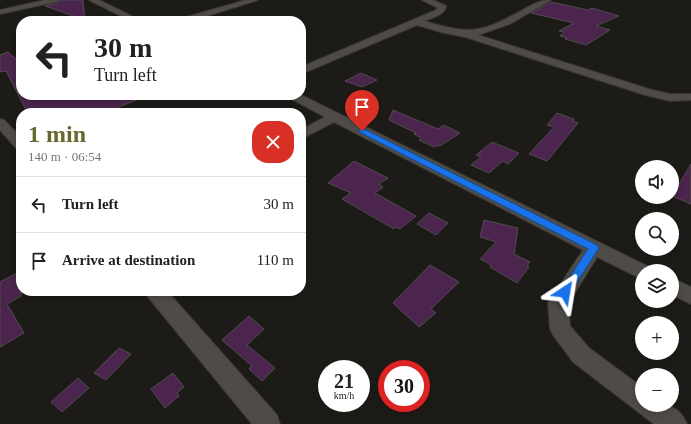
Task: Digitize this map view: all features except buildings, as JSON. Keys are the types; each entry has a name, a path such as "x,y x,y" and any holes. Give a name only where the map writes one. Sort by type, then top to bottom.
{"street":[{"path":"0,12 55,0"},
{"path":"93,0 127,16"},
{"path":"224,0 237,5"},
{"path":"199,16 254,0"},
{"path":"306,69 417,22 442,9 442,6 426,0"},
{"path":"466,34 480,32 493,27 524,13 547,0"},
{"path":"417,22 466,34 548,62 654,94 678,99 691,97"},
{"path":"302,100 635,268"},
{"path":"306,132 334,117"},
{"path":"0,123 16,140"},
{"path":"594,248 558,303 560,330 581,355 635,396"},
{"path":"679,290 691,296"},
{"path":"159,296 268,424"},
{"path":"658,412 675,424"}],"route":[{"path":"362,131 594,248 565,292"}]}
